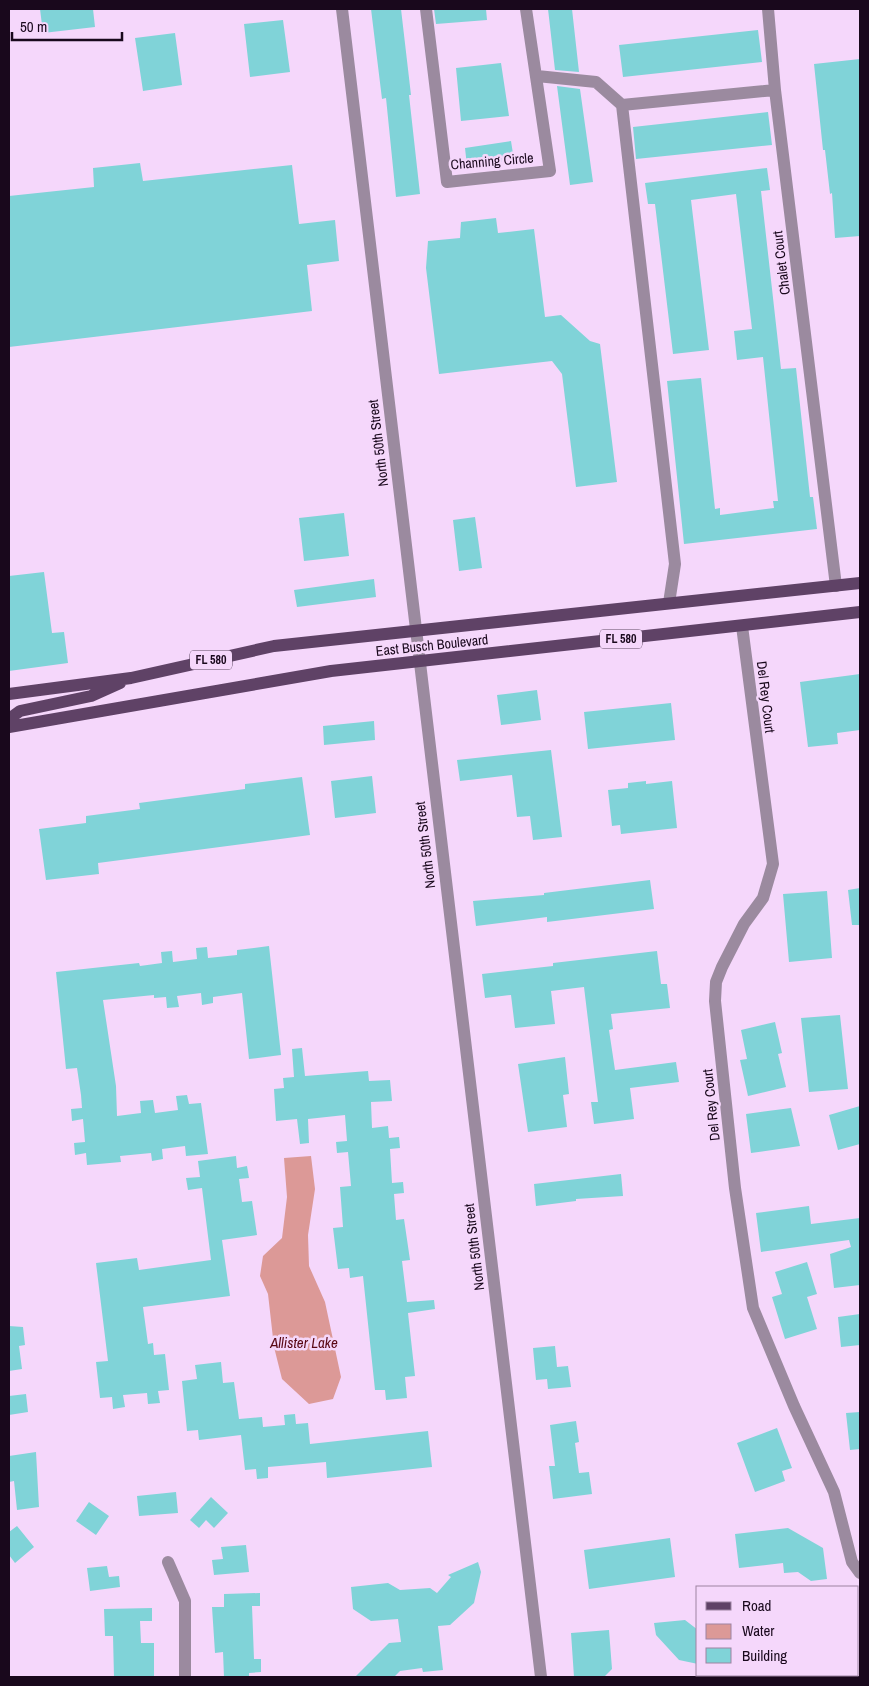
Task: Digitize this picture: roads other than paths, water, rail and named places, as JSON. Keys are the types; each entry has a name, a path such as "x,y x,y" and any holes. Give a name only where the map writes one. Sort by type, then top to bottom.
{"main road":[{"name":"East Busch Boulevard","path":"9,694 131,678 274,646 860,583"},
{"name":"East Busch Boulevard","path":"9,727 331,671 860,612"},
{"path":"9,719 20,711 92,696 131,678"}],"street":[{"name":"North 50th Street","path":"342,9 414,630 541,1677"},
{"name":"Channing Circle","path":"426,9 447,182 550,170 526,9"},
{"name":"Chalet Court","path":"768,9 775,90 836,586"},
{"path":"537,76 596,82 622,105 674,558 675,570 669,603"},
{"path":"622,105 775,90"},
{"name":"Del Rey Court","path":"742,626 773,864 763,898 744,924 716,982 715,1001 734,1188 753,1308 794,1406 834,1492 852,1562 860,1573"},
{"path":"168,1562 185,1602 185,1677"}],"water":[{"name":"Allister Lake","path":"311,1156 315,1189 308,1235 309,1266 325,1302 341,1377 333,1399 309,1404 282,1379 274,1347 268,1294 260,1276 263,1256 282,1238 287,1197 284,1158"}]}
